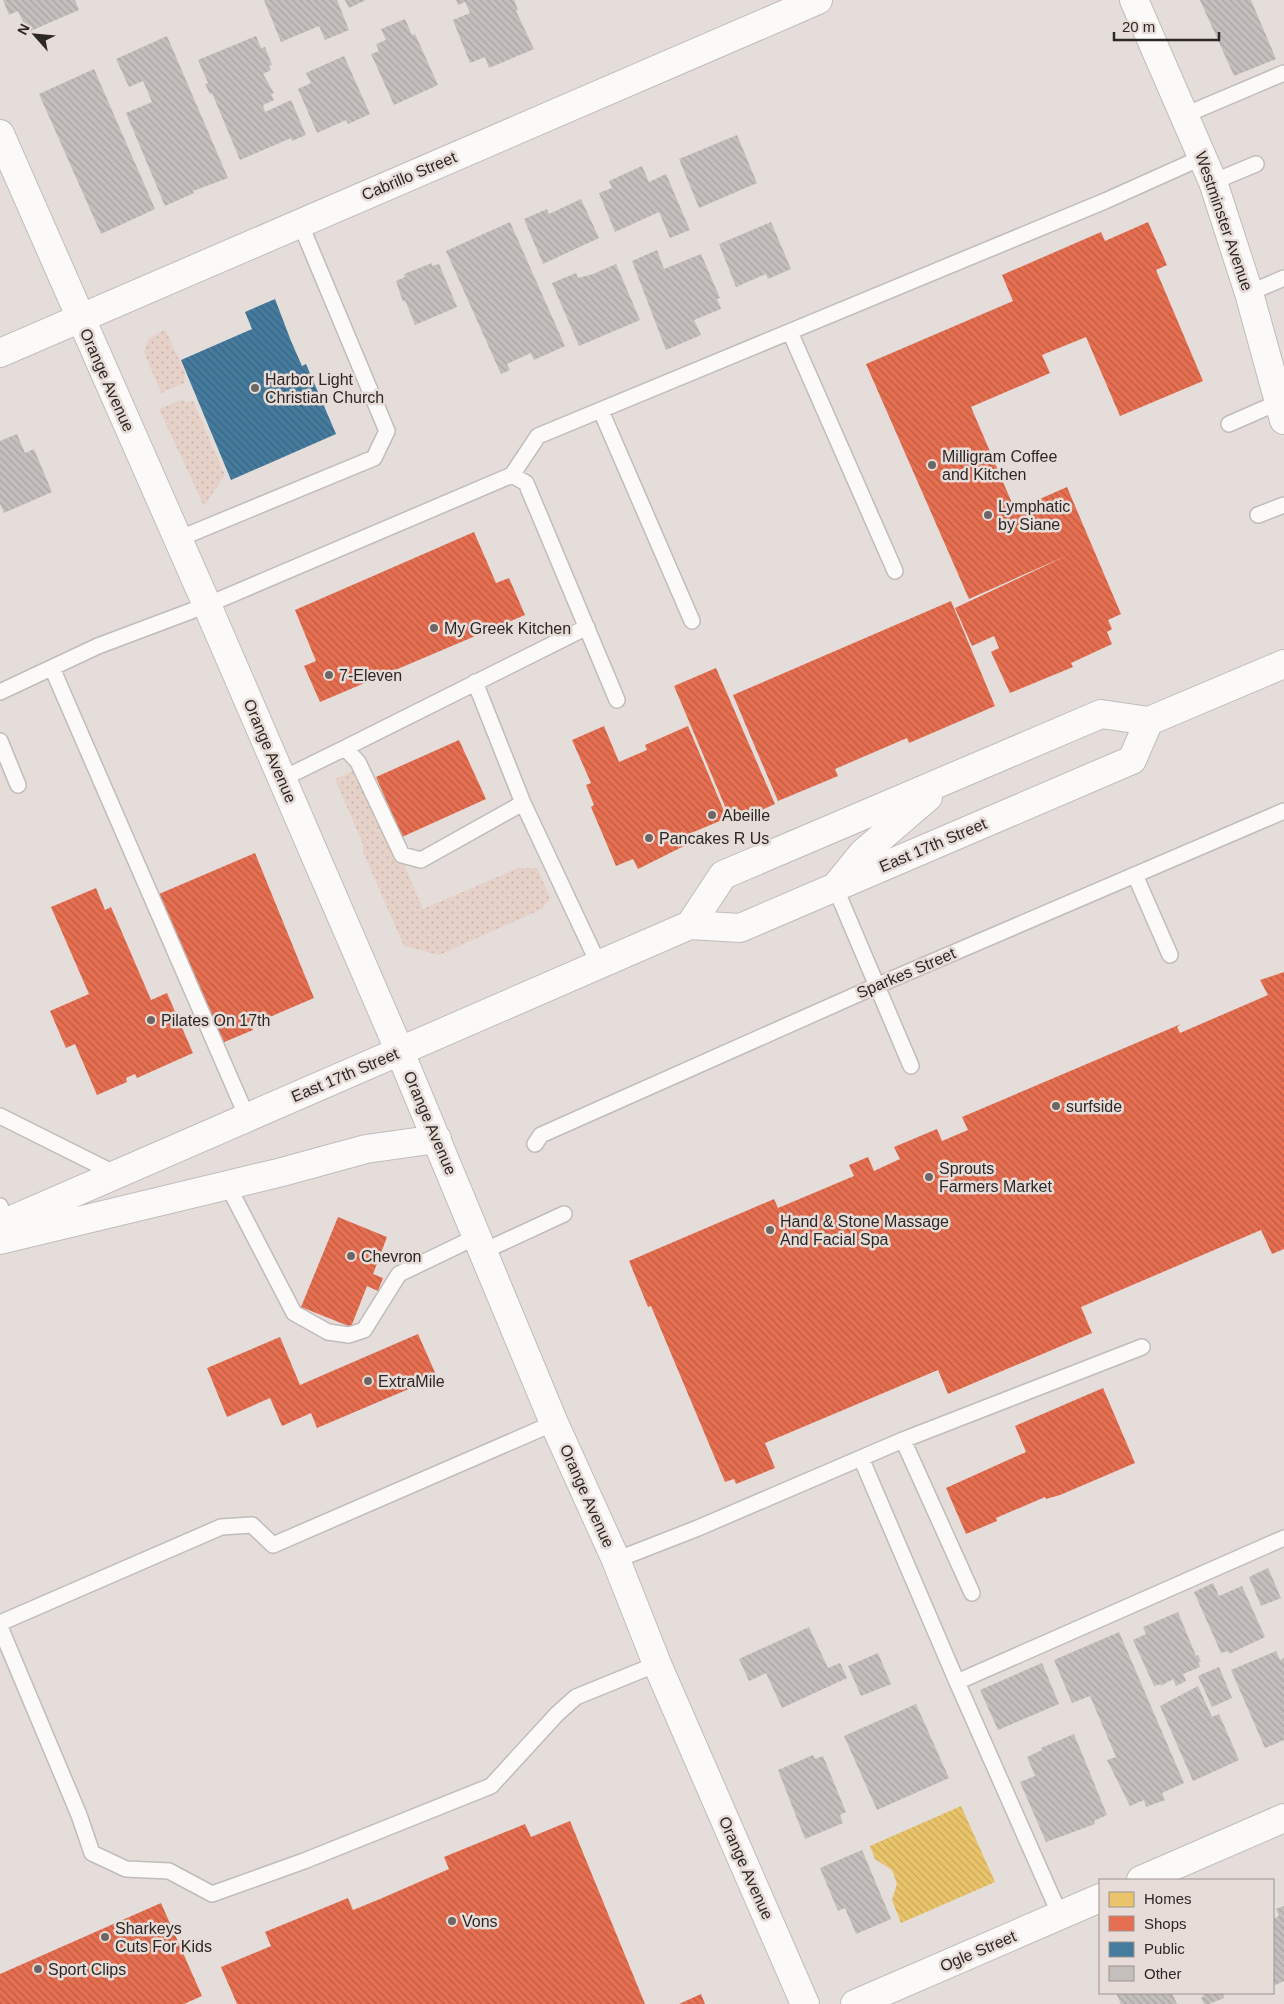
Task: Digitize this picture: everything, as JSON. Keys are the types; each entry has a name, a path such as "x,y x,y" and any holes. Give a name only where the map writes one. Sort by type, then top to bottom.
{"street":[{"name":"Cabrillo Street","path":"0,353 818,0"},
{"name":"Westminster Avenue","path":"1134,0 1213,182 1249,293 1282,411"},
{"name":"Orange Avenue","path":"0,134 178,538 400,1052 481,1243 554,1423 616,1560 656,1664 805,2004"},
{"path":"690,925 723,875 1101,714 1149,720 1284,664"},
{"name":"East 17th Street","path":"2,1223 690,925 740,928 1132,760 1149,720"},
{"path":"835,887 862,852 948,780"},
{"path":"2,1223 228,1186 366,1149 437,1139"},
{"path":"1142,1879 1284,1818"},
{"name":"Ogle Street","path":"855,2004 1099,1898"}],"lane":[{"path":"1185,115 1284,73"},
{"path":"0,692 98,646 207,605 512,475 538,436 1106,201 1203,157"},
{"path":"1213,182 1256,164"},
{"path":"178,538 374,458 387,432 300,223"},
{"path":"1249,293 1284,278"},
{"path":"790,332 895,571"},
{"path":"601,410 692,621"},
{"path":"1229,424 1282,411"},
{"path":"512,475 526,483 617,700"},
{"path":"1258,515 1284,505"},
{"path":"282,779 587,627"},
{"path":"52,668 247,1117"},
{"path":"475,682 523,803 598,965"},
{"path":"0,741 18,785"},
{"path":"345,748 358,762 402,855 422,860 523,803"},
{"name":"Sparkes Street","path":"535,1144 541,1135 876,986 1284,811"},
{"path":"1135,875 1170,955"},
{"path":"835,887 911,1066"},
{"path":"0,1116 116,1174"},
{"path":"228,1186 294,1313 328,1332 349,1335 364,1330 399,1274 564,1214"},
{"path":"616,1560 698,1528 903,1440 1142,1347"},
{"path":"0,1622 221,1527 252,1525 272,1545 554,1423"},
{"path":"903,1440 972,1593"},
{"path":"861,1458 1060,1915"},
{"path":"957,1682 1284,1538"},
{"path":"0,1627 79,1815 92,1852 126,1869 169,1871 212,1894 304,1862 491,1786 557,1714 576,1697 656,1664"}],"shaded area":[{"path":"165,329 185,372 184,383 161,393 144,352 148,339"},
{"path":"183,399 186,403 193,401 225,475 204,506 159,409"},
{"path":"356,770 365,773 423,909 518,868 537,868 550,898 542,909 439,955 404,946 363,852 363,844 335,779"}],"building: Homes":[{"path":"961,1806 995,1882 901,1923 892,1900 897,1884 892,1870 875,1859 870,1846"}],"building: Shops":[{"path":"1148,222 1167,265 1156,270 1203,381 1120,416 1086,337 1042,355 1050,373 971,407 1015,510 1067,487 1121,614 1108,620 1112,629 1107,632 1112,644 1071,663 1073,667 1010,693 991,652 999,648 994,636 972,646 955,608 1068,555 969,599 866,364 1013,301 1002,275 1101,232 1105,241"},
{"path":"474,532 496,583 509,578 525,615 320,702 304,666 316,661 295,610"},
{"path":"951,601 995,706 909,743 907,738 835,769 838,776 778,801 733,695"},
{"path":"716,668 775,804 732,823 674,686"},
{"path":"604,726 619,762 647,750 645,745 688,726 727,818 684,836 682,831 686,845 638,869 633,859 616,866 591,807 594,805 586,785 591,783 572,740"},
{"path":"459,740 486,799 402,837 376,777"},
{"path":"255,853 314,998 251,1025 253,1030 222,1043 159,894"},
{"path":"96,888 105,910 111,907 151,1000 167,993 193,1053 137,1078 135,1074 126,1078 127,1082 97,1095 75,1044 66,1048 50,1011 89,994 51,907"},
{"path":"1284,972 1284,1249 1272,1254 1261,1230 1081,1307 1092,1333 948,1394 938,1370 765,1443 775,1468 736,1484 734,1479 725,1482 651,1306 648,1307 629,1261 774,1199 778,1208 854,1176 849,1165 868,1157 874,1171 900,1159 894,1147 937,1129 942,1141 968,1130 962,1117 1181,1024 1177,1027 1180,1033 1268,995 1260,980"},
{"name":"Chevron","path":"338,1217 387,1237 373,1274 383,1278 378,1291 367,1286 351,1327 301,1307"},
{"name":"ExtraMile","path":"418,1334 437,1377 317,1428 311,1413 282,1426 270,1398 227,1417 207,1368 280,1337 300,1385"},
{"path":"1103,1388 1135,1463 1060,1495 1046,1499 1045,1497 996,1518 997,1521 966,1534 946,1488 1026,1452 1015,1426"},
{"name":"Vons","path":"570,1821 645,2004 237,2004 221,1967 271,1946 265,1932 348,1898 353,1910 380,1899 449,1869 444,1857 525,1824 531,1837"},
{"path":"161,1903 202,1996 184,2004 0,2004 0,1974"},
{"path":"701,1994 705,2004 679,2004"}],"building: Public":[{"name":"Harbor Light Christian Church","path":"275,299 302,366 306,364 336,434 231,480 181,360 252,329 245,312"}],"building: Other":[{"path":"3,0 75,0 79,10 28,32 18,11 9,15"},
{"path":"264,0 337,0 349,30 325,40 319,26 281,42"},
{"path":"345,0 366,0 349,8"},
{"path":"456,0 514,0 518,10 516,11 534,49 489,68 485,57 470,63 453,20 470,13 465,2 458,5"},
{"path":"1200,0 1251,0 1276,59 1234,76"},
{"path":"405,19 412,35 415,34 438,85 394,105 371,54 379,51 376,44 386,40 381,29"},
{"path":"167,36 228,178 193,191 194,193 165,206 126,113 152,102 143,81 129,87 116,59"},
{"path":"256,36 261,48 265,47 272,65 269,66 271,70 263,74 274,93 271,94 274,100 263,105 265,112 291,100 306,135 292,141 291,138 240,160 212,93 210,94 205,84 208,83 198,60"},
{"path":"344,56 370,114 348,124 346,120 317,133 298,89 311,83 306,73"},
{"path":"94,69 155,209 101,234 39,94"},
{"path":"737,135 757,183 699,208 679,159"},
{"path":"642,166 649,182 666,174 690,230 670,238 659,212 615,232 599,193 612,188 609,181"},
{"path":"581,199 599,238 543,264 524,219 547,209 549,214"},
{"path":"510,222 565,346 534,360 531,353 507,364 510,370 501,374 446,251"},
{"path":"771,222 791,269 768,279 766,274 736,287 719,244"},
{"path":"657,250 664,269 701,254 720,298 717,299 721,309 694,320 701,335 666,350 632,261"},
{"path":"432,263 432,266 439,264 457,307 415,325 405,300 403,302 396,281 405,277 404,274"},
{"path":"616,264 640,320 579,346 552,283 576,273 578,278 593,274"},
{"path":"17,434 25,453 34,449 52,492 4,513 0,504 0,441"},
{"path":"1268,1568 1281,1598 1261,1606 1249,1577"},
{"path":"1213,1583 1219,1596 1242,1586 1265,1637 1229,1654 1228,1651 1221,1653 1194,1592"},
{"path":"1178,1612 1196,1656 1198,1655 1201,1662 1198,1662 1200,1667 1183,1674 1186,1681 1176,1686 1173,1679 1161,1686 1161,1684 1154,1686 1133,1640 1146,1634 1143,1627"},
{"path":"809,1627 828,1668 840,1663 847,1678 782,1708 766,1673 749,1681 739,1659"},
{"path":"1119,1632 1184,1783 1162,1793 1165,1800 1146,1807 1144,1800 1130,1806 1107,1760 1116,1757 1090,1696 1072,1703 1054,1660"},
{"path":"1276,1651 1280,1660 1284,1658 1284,1740 1265,1748 1231,1670"},
{"path":"878,1653 891,1684 861,1696 848,1666"},
{"path":"1042,1663 1059,1704 998,1730 980,1690"},
{"path":"1219,1667 1232,1698 1212,1707 1198,1676"},
{"path":"1198,1686 1212,1717 1219,1714 1239,1760 1193,1781 1160,1706"},
{"path":"916,1704 949,1778 877,1810 844,1736"},
{"path":"1074,1734 1107,1815 1094,1821 1095,1824 1046,1842 1020,1782 1035,1776 1027,1757 1042,1750 1041,1748"},
{"path":"813,1755 815,1759 823,1756 846,1812 840,1815 843,1823 805,1839 778,1770"},
{"path":"862,1850 891,1919 856,1934 845,1908 838,1911 820,1868"},
{"path":"1284,1906 1284,1981 1274,1986 1274,1918 1279,1916 1276,1909"},
{"path":"1116,1994 1172,1994 1177,2004 1121,2004"},
{"path":"1203,1994 1226,1994 1223,1995 1224,1998 1209,2004 1204,2004 1201,1998 1204,1996"}],"place":[{"name":"Harbor Light Christian Church","path":"255,388"},
{"name":"Milligram Coffee and Kitchen","path":"932,465"},
{"name":"Lymphatic by Siane","path":"988,515"},
{"name":"My Greek Kitchen","path":"434,628"},
{"name":"7-Eleven","path":"329,675"},
{"name":"Abeille","path":"712,815"},
{"name":"Pancakes R Us","path":"649,838"},
{"name":"Pilates On 17th","path":"151,1020"},
{"name":"surfside","path":"1056,1106"},
{"name":"Sprouts Farmers Market","path":"929,1177"},
{"name":"Hand & Stone Massage And Facial Spa","path":"770,1230"},
{"name":"Chevron","path":"351,1256"},
{"name":"ExtraMile","path":"368,1381"},
{"name":"Vons","path":"452,1921"},
{"name":"Sharkeys Cuts For Kids","path":"105,1937"},
{"name":"Sport Clips","path":"38,1969"}]}
